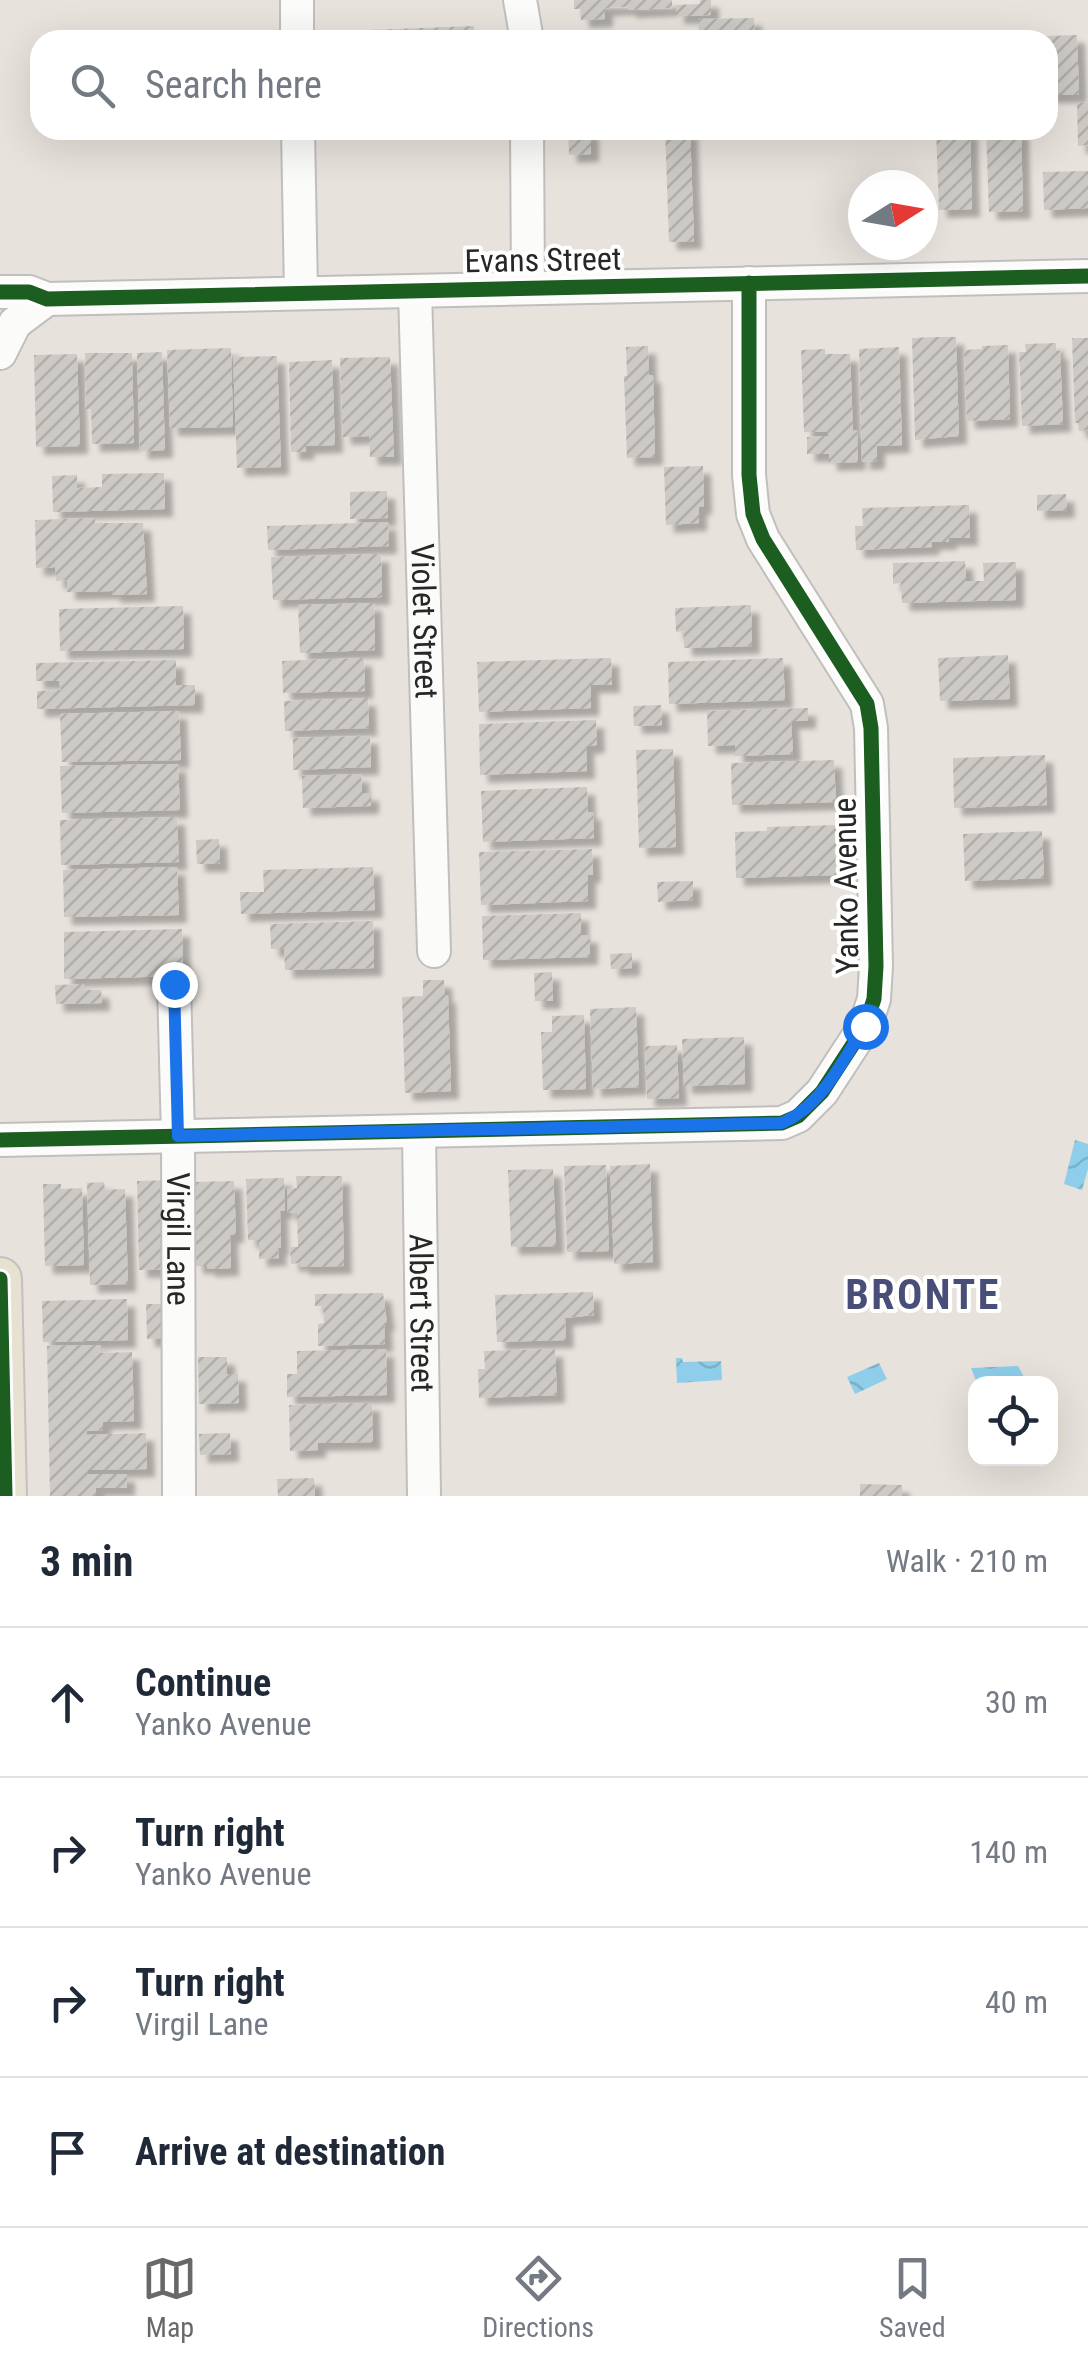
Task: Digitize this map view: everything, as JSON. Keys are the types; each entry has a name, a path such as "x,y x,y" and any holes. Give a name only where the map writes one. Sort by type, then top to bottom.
{"main road":[{"path":"0,1279 5,1496"}],"street":[{"path":"296,0 297,30"},
{"path":"520,0 525,30"},
{"path":"298,140 301,293"},
{"path":"527,140 528,288"},
{"name":"Evans Street","path":"0,292 29,292 47,299 1088,276"},
{"name":"Yanko Avenue","path":"0,1140 782,1123 798,1116 822,1092 865,1026 874,1000 872,728 867,704 763,540 752,514 749,284"},
{"name":"Violet Street","path":"415,291 434,951"},
{"path":"0,352 14,323 47,299"},
{"name":"Virgil Lane","path":"174,984 179,1496"},
{"name":"Albert Street","path":"419,1132 424,1496"}],"water":[{"path":"1075,1140 1088,1144 1088,1169 1082,1190 1064,1184"},
{"path":"676,1358 683,1362 721,1361 722,1380 677,1383"},
{"path":"879,1363 887,1379 855,1394 847,1377"},
{"path":"1018,1366 1023,1376 974,1376 971,1368"}],"building":[{"path":"574,0 672,0 672,8 605,8 605,19 581,20 581,9 574,9"},
{"path":"700,0 711,0 711,15 676,16 676,5 700,4"},
{"path":"754,18 755,30 699,30 698,19"},
{"path":"474,26 474,30 369,30"},
{"path":"1077,35 1079,95 1058,95 1058,36"},
{"path":"1077,103 1088,103 1088,145 1078,146"},
{"path":"568,140 591,140 591,154 569,155"},
{"path":"665,140 690,140 694,241 669,242"},
{"path":"936,140 970,140 972,209 939,210"},
{"path":"986,140 1021,140 1023,211 989,212"},
{"path":"1088,171 1088,208 1044,210 1043,172"},
{"path":"956,337 959,436 915,440 912,338"},
{"path":"1072,338 1088,338 1088,430 1079,431 1075,423"},
{"path":"1056,343 1056,351 1060,351 1063,424 1022,426 1019,352 1026,352 1025,344"},
{"path":"1008,345 1010,419 967,421 964,350"},
{"path":"648,346 649,375 653,375 655,457 627,458 626,347"},
{"path":"899,347 902,445 877,446 877,461 862,462 859,349"},
{"path":"231,348 233,427 170,428 167,350"},
{"path":"825,349 825,354 850,354 858,462 829,463 829,454 807,454 807,437 828,436 828,432 804,432 801,350"},
{"path":"162,352 165,450 140,451 137,353"},
{"path":"85,353 132,353 134,443 92,444 91,409 86,409"},
{"path":"77,354 80,446 36,447 34,355"},
{"path":"277,356 281,467 237,468 233,357"},
{"path":"390,357 394,457 370,457 369,436 343,437 340,358"},
{"path":"332,360 335,445 306,446 306,452 291,452 289,362"},
{"path":"703,466 704,506 699,507 699,523 666,525 664,467"},
{"path":"164,473 165,509 53,512 52,476 77,475 77,488 102,487 102,474"},
{"path":"387,491 388,518 350,519 350,492"},
{"path":"1066,494 1067,510 1037,511 1037,495"},
{"path":"969,505 970,538 931,542 932,547 856,550 855,526 863,526 862,508"},
{"path":"95,518 95,523 143,523 147,594 67,592 67,580 56,581 55,567 36,568 35,520"},
{"path":"388,522 389,546 268,550 267,526"},
{"path":"381,554 382,597 273,600 271,557"},
{"path":"965,561 966,581 984,581 983,563 1016,562 1016,600 902,603 901,583 893,584 893,563"},
{"path":"374,603 375,650 300,653 298,605"},
{"path":"751,605 752,646 684,648 684,631 676,632 675,608"},
{"path":"183,606 184,649 60,651 59,609"},
{"path":"1008,655 1010,699 940,701 938,658"},
{"path":"364,658 365,691 283,693 282,661"},
{"path":"611,658 612,685 591,685 591,708 479,712 477,662"},
{"path":"783,658 785,700 669,704 668,662"},
{"path":"176,660 176,685 195,685 195,705 37,709 37,691 61,690 59,681 36,681 36,663"},
{"path":"368,698 369,728 285,731 284,701"},
{"path":"661,705 662,725 634,726 633,706"},
{"path":"808,708 808,721 791,721 793,754 735,756 735,745 708,746 707,711"},
{"path":"179,711 181,760 62,762 60,714"},
{"path":"596,720 597,745 586,746 587,771 480,775 479,724"},
{"path":"370,736 371,767 293,770 293,738"},
{"path":"673,749 676,847 639,848 636,750"},
{"path":"1045,755 1047,805 954,808 953,758"},
{"path":"834,760 836,802 732,805 731,763"},
{"path":"178,764 180,810 62,813 60,766"},
{"path":"361,774 362,793 371,793 371,806 303,808 302,776"},
{"path":"587,787 594,838 483,842 481,791"},
{"path":"177,817 179,862 61,865 60,820"},
{"path":"837,825 838,875 736,878 735,832"},
{"path":"1042,831 1044,878 965,881 963,834"},
{"path":"219,839 220,864 197,864 196,840"},
{"path":"592,849 588,901 481,905 479,852"},
{"path":"177,867 179,915 64,917 63,870"},
{"path":"373,867 375,910 241,914 240,892 264,892 263,870"},
{"path":"693,881 693,900 658,902 657,882"},
{"path":"581,913 581,935 590,935 590,957 483,960 482,916"},
{"path":"373,921 374,968 285,970 284,949 271,949 270,924"},
{"path":"182,929 183,976 64,979 64,932"},
{"path":"632,953 632,968 611,969 610,954"},
{"path":"552,972 553,1001 535,1001 534,973"},
{"path":"423,980 444,980 445,996 448,995 451,1091 405,1093 402,997 423,996"},
{"path":"84,984 84,990 101,990 102,1003 56,1004 55,985"},
{"path":"636,1007 639,1087 593,1089 590,1009"},
{"path":"584,1015 586,1089 543,1090 541,1032 552,1032 552,1016"},
{"path":"744,1037 745,1084 684,1086 682,1039"},
{"path":"677,1045 679,1098 647,1099 645,1046"},
{"path":"650,1164 653,1262 614,1264 610,1166"},
{"path":"606,1165 609,1251 567,1252 564,1166"},
{"path":"553,1169 556,1246 511,1247 508,1170"},
{"path":"296,1176 342,1176 344,1266 291,1264 290,1247 298,1247 297,1213 288,1213 287,1189 297,1188"},
{"path":"284,1178 285,1211 280,1211 279,1258 259,1259 259,1240 248,1240 246,1179"},
{"path":"174,1180 176,1269 139,1270 137,1181"},
{"path":"234,1181 236,1235 230,1235 231,1268 195,1266 193,1182"},
{"path":"104,1182 105,1190 125,1189 128,1284 90,1285 87,1183"},
{"path":"43,1184 61,1184 61,1189 82,1188 84,1265 45,1266"},
{"path":"593,1292 594,1315 565,1318 566,1340 497,1342 495,1295"},
{"path":"383,1293 385,1344 318,1346 318,1324 324,1323 323,1306 315,1306 315,1294"},
{"path":"127,1299 128,1340 43,1342 42,1301"},
{"path":"146,1304 171,1304 172,1338 147,1339"},
{"path":"101,1345 101,1353 132,1352 134,1421 103,1422 103,1430 87,1431 86,1435 146,1433 147,1469 87,1470 88,1474 127,1474 127,1488 96,1488 96,1496 50,1496 47,1346"},
{"path":"386,1349 387,1395 287,1397 287,1374 297,1374 297,1351"},
{"path":"555,1349 557,1395 479,1398 478,1369 485,1369 484,1351"},
{"path":"198,1357 227,1357 227,1374 238,1374 239,1403 199,1404"},
{"path":"372,1403 373,1442 318,1443 318,1450 290,1451 289,1405"},
{"path":"230,1433 231,1454 200,1455 199,1434"},
{"path":"314,1478 315,1496 278,1496 277,1479"},
{"path":"860,1484 902,1485 902,1496 860,1496"}],"cycle path":[{"path":"0,292 29,292 47,299 1088,276"},
{"path":"0,1140 782,1123 798,1116 822,1092 865,1026 874,999 871,728 867,704 763,539 753,514 749,475 749,283"},
{"path":"0,1279 5,1496"}],"district":[{"name":"BRONTE","path":"923,1294"}],"route":[{"path":"174,984 178,1136 782,1123 798,1116 822,1092 865,1026"}]}
